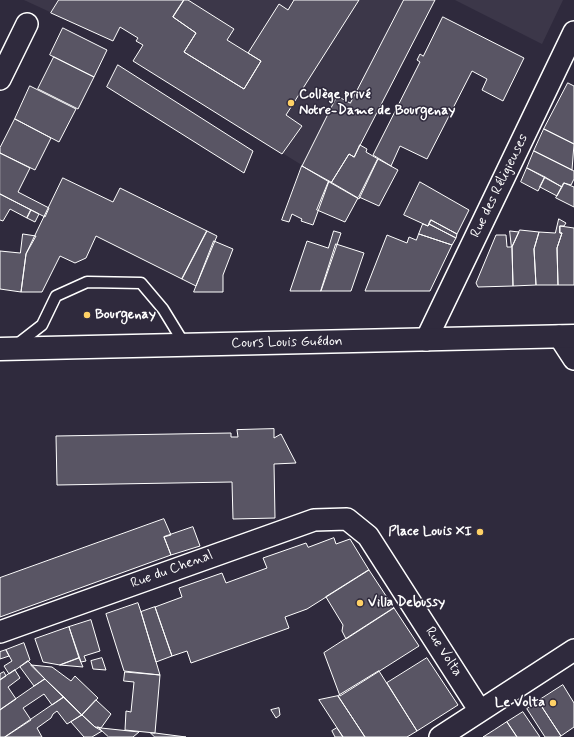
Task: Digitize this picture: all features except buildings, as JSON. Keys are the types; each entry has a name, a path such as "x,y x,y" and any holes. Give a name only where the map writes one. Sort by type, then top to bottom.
{"main road":[{"name":"Cours Louis Guédon","path":"7,348 567,336"}],"street":[{"path":"0,79 27,24"},
{"name":"Rue des Réligieuses","path":"426,340 574,32"},
{"path":"567,336 574,358"},
{"name":"Rue du Chenal","path":"0,632 314,520 347,519"},
{"name":"Rue Volta","path":"347,519 368,536 480,711"},
{"path":"440,737 574,650"}],"lane":[{"path":"7,348 42,325 56,296 87,282 141,283 163,309 186,345"}],"shaded area":[{"name":"Collège privé Notre-Dame de Bourgenay","path":"24,0 435,0 331,183 133,61 143,45 136,41 138,38 121,28 113,41"},
{"path":"455,0 563,0 542,44"}],"place":[{"name":"Collège privé Notre-Dame de Bourgenay","path":"291,103"},
{"name":"Bourgenay","path":"87,315"},
{"name":"Place Louis XI","path":"480,532"},
{"name":"Villa Debussy","path":"360,603"},
{"name":"Le Volta","path":"553,703"}]}
